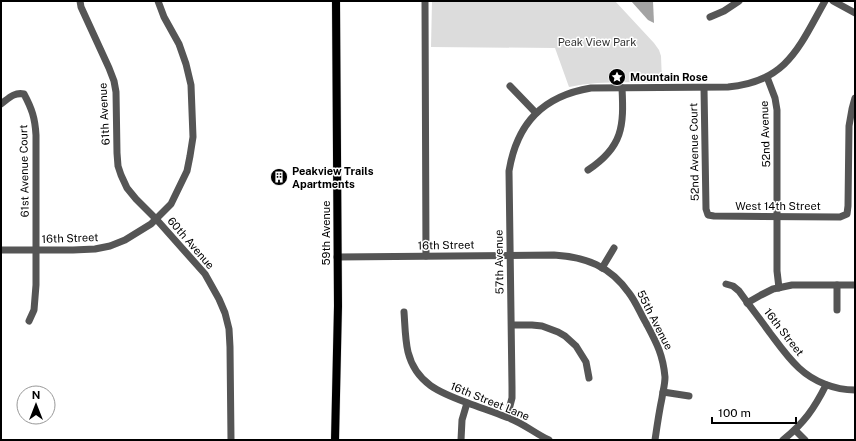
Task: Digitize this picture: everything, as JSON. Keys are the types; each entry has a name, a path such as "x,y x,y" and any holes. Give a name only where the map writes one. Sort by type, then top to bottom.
{"main road":[{"name":"59th Avenue","path":"335,440 338,306 336,1"}],"street":[{"name":"61th Avenue","path":"80,1 83,13 114,81 116,92 116,153 118,166 128,188 136,199 156,220"},
{"name":"60th Avenue","path":"158,1 164,17 179,44 186,64 191,85 193,137 187,171 171,204 156,220 205,274 220,299 225,313 229,329 230,347 231,440"},
{"path":"425,1 426,256"},
{"path":"710,17 739,1"},
{"path":"767,77 789,60 799,47 824,1"},
{"path":"833,1 855,13"},
{"name":"57th Avenue","path":"507,417 512,398 509,171 516,142 536,113 550,102 558,98 572,92 591,88 704,88 742,86 767,77"},
{"name":"52nd Avenue","path":"767,77 775,98 777,110 777,271 780,288"},
{"path":"510,86 536,113"},
{"path":"588,170 600,163 609,154 621,130 623,116 622,88"},
{"name":"52nd Avenue Court","path":"704,88 706,209 708,215"},
{"name":"61st Avenue Court","path":"1,104 12,95 18,93 24,94 34,114 36,135 36,285 34,310 29,321"},
{"name":"West 14th Street","path":"708,215 840,217 847,214 849,126 855,98"},
{"name":"16th Street","path":"1,250 95,249 110,246 125,240 156,220"},
{"path":"602,268 614,248"},
{"name":"16th Street","path":"337,257 510,255 567,256 585,259 602,268"},
{"name":"55th Avenue","path":"602,268 613,275 631,295 658,346 662,357 665,379 655,440"},
{"name":"16th Street","path":"726,284 733,286 739,291 788,357 799,368 812,378 826,384 844,389 855,390"},
{"path":"836,285 836,310"},
{"path":"748,303 760,295 780,288 792,286 855,285"},
{"name":"16th Street Lane","path":"404,312 410,358 418,374 428,384 448,396 507,417 549,440"},
{"path":"512,325 542,326 565,336 576,346 586,362 589,378"},
{"path":"783,440 807,418 826,384"},
{"path":"663,392 689,396"},
{"path":"461,440 462,420 467,403"},
{"path":"795,430 805,440"}],"green space":[{"name":"Peak View Park","path":"432,1 615,1 659,50 661,56 662,82 592,83 569,87 555,48 431,47"}],"shaded area":[{"path":"631,1 653,1 654,23 648,20"}],"place":[{"name":"Mountain Rose","path":"617,77"},
{"name":"Peakview Trails Apartments","path":"279,177"}]}
